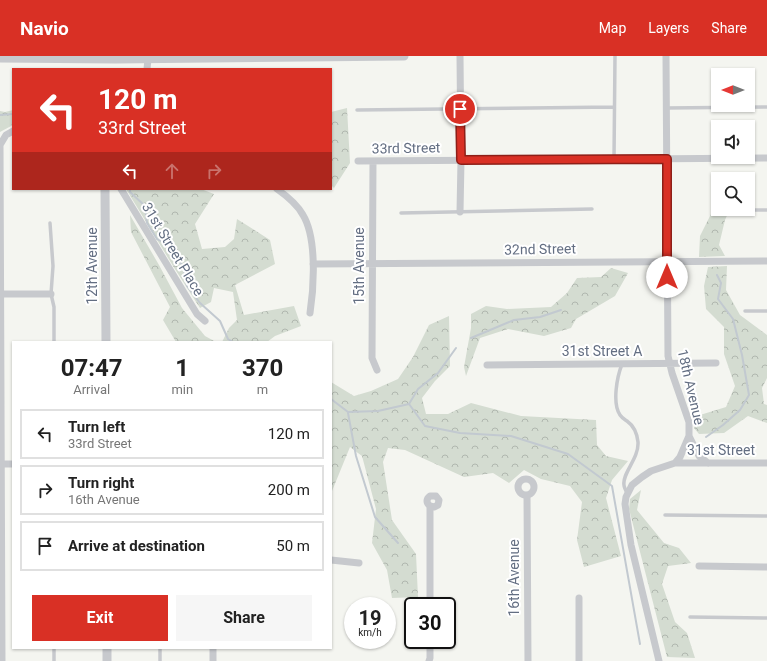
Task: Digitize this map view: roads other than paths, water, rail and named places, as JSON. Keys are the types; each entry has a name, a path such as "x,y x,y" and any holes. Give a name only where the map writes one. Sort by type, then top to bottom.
{"street":[{"path":"0,58 148,59 404,56"},
{"path":"460,56 460,212"},
{"name":"18th Avenue","path":"666,56 668,356 689,422 689,436 699,456 708,463"},
{"path":"114,68 116,58"},
{"path":"147,68 148,59"},
{"path":"2,661 0,145 6,135 12,132"},
{"name":"33rd Street","path":"358,161 767,158"},
{"name":"15th Avenue","path":"373,161 372,358 377,370"},
{"name":"12th Avenue","path":"105,190 106,341"},
{"name":"31st Street Place","path":"122,190 197,314 205,321"},
{"path":"278,190 298,208 306,221 311,238 313,264 312,301 310,313"},
{"name":"32nd Street","path":"313,264 767,261"},
{"path":"0,294 51,294"},
{"name":"31st Street A","path":"487,365 716,363"},
{"name":"18th Avenue","path":"675,463 680,457 689,436"},
{"path":"659,661 631,545 625,504 627,493 632,485 652,471 675,463"},
{"name":"31st Street","path":"675,463 767,463"},
{"path":"1,464 12,464"},
{"name":"16th Avenue","path":"527,495 528,661"},
{"path":"430,506 430,597"},
{"path":"332,560 359,563"},
{"path":"699,566 767,567"},
{"path":"579,598 579,661"},
{"path":"107,649 107,661"},
{"path":"213,649 213,661"},
{"path":"429,661 430,649"}],"lane":[{"path":"614,159 615,56"},
{"path":"358,110 614,107"},
{"path":"666,108 767,107"},
{"path":"401,213 592,209"},
{"path":"755,210 767,210"},
{"path":"50,223 53,266 51,294 54,307 54,341"},
{"path":"745,311 767,312"},
{"path":"622,364 617,381 617,408 622,418 632,425 638,440 638,452 626,473 623,484 627,493"},
{"path":"666,515 767,516"},
{"path":"690,617 767,618"},
{"path":"54,649 54,661"},
{"path":"160,649 160,661"}],"waterway":[{"path":"0,115 12,114"},
{"path":"130,190 130,192 145,206 147,223 157,239 166,243 183,266 187,286 200,303 220,321 228,339 231,341"},
{"path":"706,437 740,410 749,395 742,355 733,319 718,299 721,283 717,275"},
{"path":"471,338 514,320 540,317 561,310"},
{"path":"409,404 418,389 438,373 456,348"},
{"path":"332,400 348,412 378,411 409,404 425,426 460,433 511,436 568,454 612,486 640,644"},
{"path":"348,413 356,456 375,517 398,543"}]}
